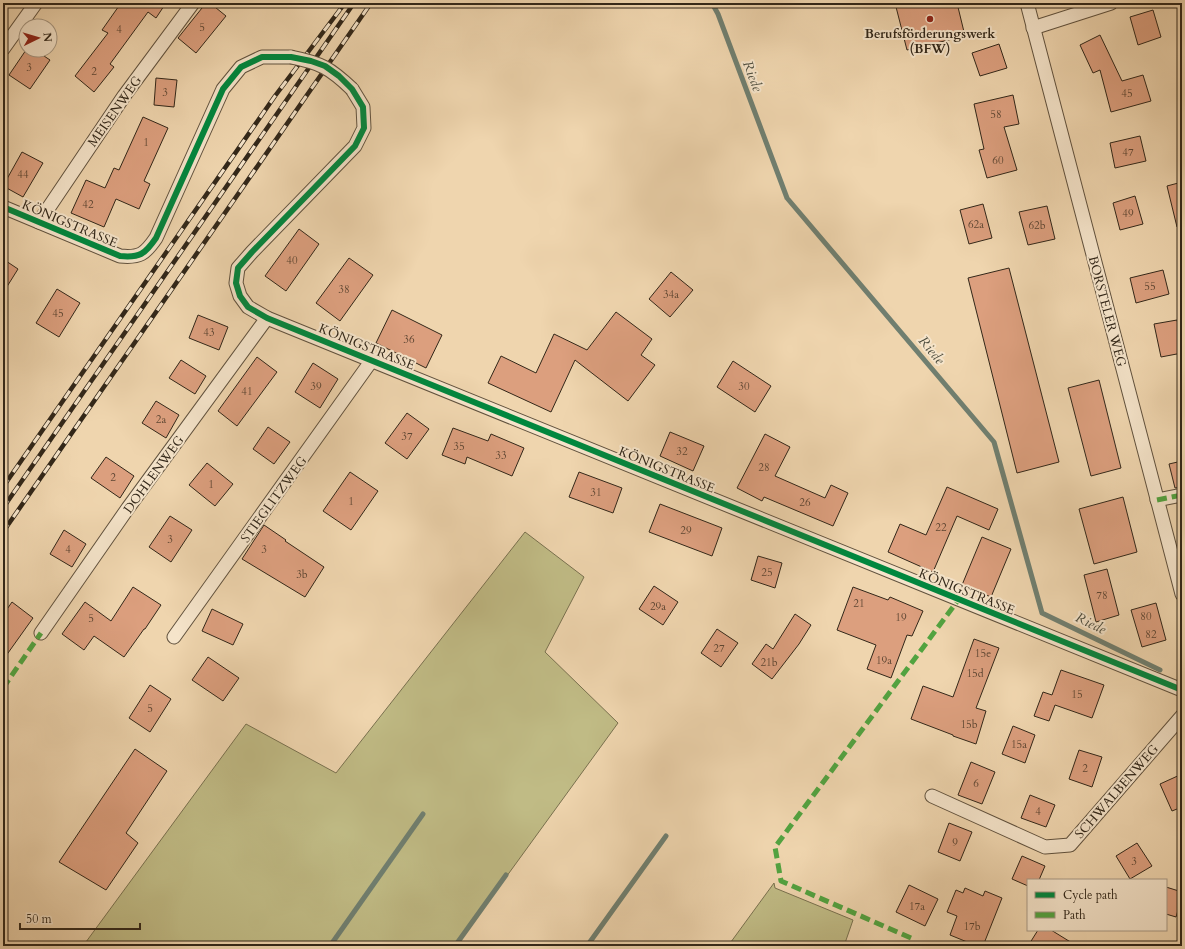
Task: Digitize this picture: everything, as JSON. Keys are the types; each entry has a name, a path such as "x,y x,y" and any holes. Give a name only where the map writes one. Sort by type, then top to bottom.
{"street":[{"path":"3,49 36,3"},
{"name":"MEISENWEG","path":"39,222 124,96 193,3"},
{"name":"BORSTELER WEG","path":"1026,3 1182,594"},
{"path":"1033,28 1111,3"},
{"name":"KÖNIGSTRASSE","path":"3,207 120,256 130,257 141,255 149,248 156,238 223,89 241,67 262,57 291,57 311,61 325,66 339,76 352,89 363,107 364,128 355,146 238,268 236,283 240,296 248,307 267,318 1182,690"},
{"name":"DOHLENWEG","path":"41,633 128,508 267,318"},
{"name":"STIEGLITZWEG","path":"174,637 372,360"},
{"path":"1157,500 1182,495"},
{"name":"SCHWALBENWEG","path":"932,796 1045,847 1070,845 1182,716"}],"shaded area":[{"path":"525,532 584,577 545,652 618,723 456,946 83,946 246,724 336,773"},
{"path":"774,883 775,888 853,920 844,946 728,946"}],"building":[{"path":"121,3 166,3 156,18 148,12 110,64 114,67 94,92 75,76 108,33 102,30"},
{"path":"206,3 210,3 226,16 196,53 178,38"},
{"name":"Berufsförderungswerk (BFW)","path":"895,3 957,3 965,36 907,50"},
{"path":"1153,10 1161,37 1138,45 1130,17"},
{"path":"1100,35 1122,81 1143,75 1151,101 1111,112 1100,70 1093,73 1080,45"},
{"path":"999,44 1007,68 980,76 972,53"},
{"path":"21,58 47,58 50,60 30,89 9,75"},
{"path":"156,78 177,80 174,107 154,105"},
{"path":"1013,95 1019,124 1004,127 1017,170 987,178 979,150 984,149 974,104"},
{"path":"143,117 168,128 144,181 150,184 139,209 116,199 104,227 71,213 86,180 105,188 114,168 119,170"},
{"path":"1140,136 1146,161 1115,168 1110,143"},
{"path":"22,152 43,163 23,197 3,186"},
{"path":"1182,182 1182,226 1177,227 1167,186"},
{"path":"1135,196 1143,224 1120,230 1113,203"},
{"path":"983,204 992,238 969,244 960,210"},
{"path":"1047,206 1055,239 1028,245 1019,212"},
{"path":"299,229 319,244 286,291 265,276"},
{"path":"349,258 373,275 340,321 316,303"},
{"path":"3,259 18,269 3,293"},
{"path":"1009,268 1059,462 1017,473 968,278"},
{"path":"1163,270 1169,294 1136,303 1130,278"},
{"path":"671,272 693,290 670,317 649,299"},
{"path":"57,289 80,303 59,337 36,323"},
{"path":"392,310 442,335 426,368 376,343"},
{"path":"616,312 652,339 641,355 655,365 628,401 575,360 551,412 488,383 501,356 536,373 554,334 587,350"},
{"path":"198,315 228,327 219,350 189,338"},
{"path":"1177,320 1182,344 1182,353 1161,357 1154,324"},
{"path":"257,357 277,372 237,426 218,411"},
{"path":"181,360 206,376 195,394 169,378"},
{"path":"733,361 771,386 755,412 717,387"},
{"path":"313,363 338,379 320,408 295,392"},
{"path":"1099,380 1121,468 1091,476 1068,388"},
{"path":"156,401 179,415 166,438 142,423"},
{"path":"407,413 429,429 407,459 385,443"},
{"path":"268,427 290,442 274,464 253,449"},
{"path":"453,428 488,441 491,434 524,448 512,476 467,457 465,464 442,455"},
{"path":"670,432 704,446 693,471 660,456"},
{"path":"765,434 790,447 775,476 825,498 831,485 848,493 833,526 764,497 762,501 737,488"},
{"path":"106,457 134,476 120,498 91,478"},
{"path":"1182,461 1182,487 1175,488 1169,464"},
{"path":"207,463 233,484 215,506 189,485"},
{"path":"350,472 378,491 351,530 323,511"},
{"path":"579,472 622,488 613,513 569,497"},
{"path":"947,487 998,509 989,530 957,516 933,572 888,552 900,524 926,535"},
{"path":"1123,497 1137,552 1094,564 1079,509"},
{"path":"660,504 722,528 712,556 649,532"},
{"path":"170,516 192,530 171,562 149,547"},
{"path":"264,525 324,567 305,597 242,559"},
{"path":"64,530 86,544 72,567 50,554"},
{"path":"982,537 1011,549 991,597 962,585"},
{"path":"758,556 782,563 775,588 751,580"},
{"path":"1107,569 1119,615 1096,622 1084,575"},
{"path":"654,586 678,602 663,625 639,609"},
{"path":"133,587 161,605 124,657 94,636 84,650 62,634 85,602 111,621"},
{"path":"853,587 888,600 890,597 923,611 912,636 907,635 891,678 867,669 876,645 837,630"},
{"path":"12,602 33,618 3,660 3,615"},
{"path":"1156,603 1166,640 1142,647 1131,610"},
{"path":"212,609 243,624 233,645 202,631"},
{"path":"795,614 811,625 799,644 772,679 752,664 766,644 773,649"},
{"path":"717,629 738,643 721,667 701,653"},
{"path":"974,639 999,648 976,708 986,711 976,744 911,719 923,686 953,697"},
{"path":"208,657 239,678 223,701 192,680"},
{"path":"1061,670 1104,685 1092,718 1055,705 1049,721 1034,716 1043,692 1052,695"},
{"path":"150,685 171,699 150,732 129,718"},
{"path":"1013,726 1035,735 1025,763 1002,754"},
{"path":"135,749 167,771 126,833 138,843 106,890 59,862"},
{"path":"1079,750 1102,757 1092,787 1069,779"},
{"path":"971,762 995,772 982,804 958,795"},
{"path":"1182,774 1182,807 1172,811 1160,784"},
{"path":"1030,795 1055,805 1046,827 1021,818"},
{"path":"949,823 972,832 960,861 938,852"},
{"path":"1137,843 1152,866 1130,879 1116,856"},
{"path":"1022,856 1045,866 1039,879 1027,879 1027,886 1012,879"},
{"path":"909,885 938,899 925,926 896,912"},
{"path":"1167,887 1182,892 1176,917 1167,914"},
{"path":"965,888 983,896 985,891 1002,898 983,946 977,946 950,935 957,916 947,912 956,890 963,893"},
{"path":"1037,931 1053,931 1077,946 1028,946"}],"waterway":[{"name":"Riede","path":"712,3 718,14 787,198 994,442 1042,613 1160,670"},
{"path":"330,946 423,814"},
{"path":"587,946 666,836"},
{"path":"455,946 506,875"}],"railway":[{"path":"3,487 275,96 345,3"},
{"path":"3,508 354,3"},
{"path":"3,532 371,3"}],"marked path":[{"path":"1157,500 1182,495"},
{"path":"911,938 781,881 775,847 959,599"},
{"path":"3,688 41,633"}],"cycle path":[{"path":"3,207 120,256 133,256 141,254 149,248 156,238 223,89 241,67 262,57 291,57 311,61 325,66 339,76 352,89 363,107 364,128 355,146 238,268 236,283 240,296 248,307 267,318 1182,690"}],"place":[{"name":"Berufsförderungswerk (BFW)","path":"930,19"}]}
